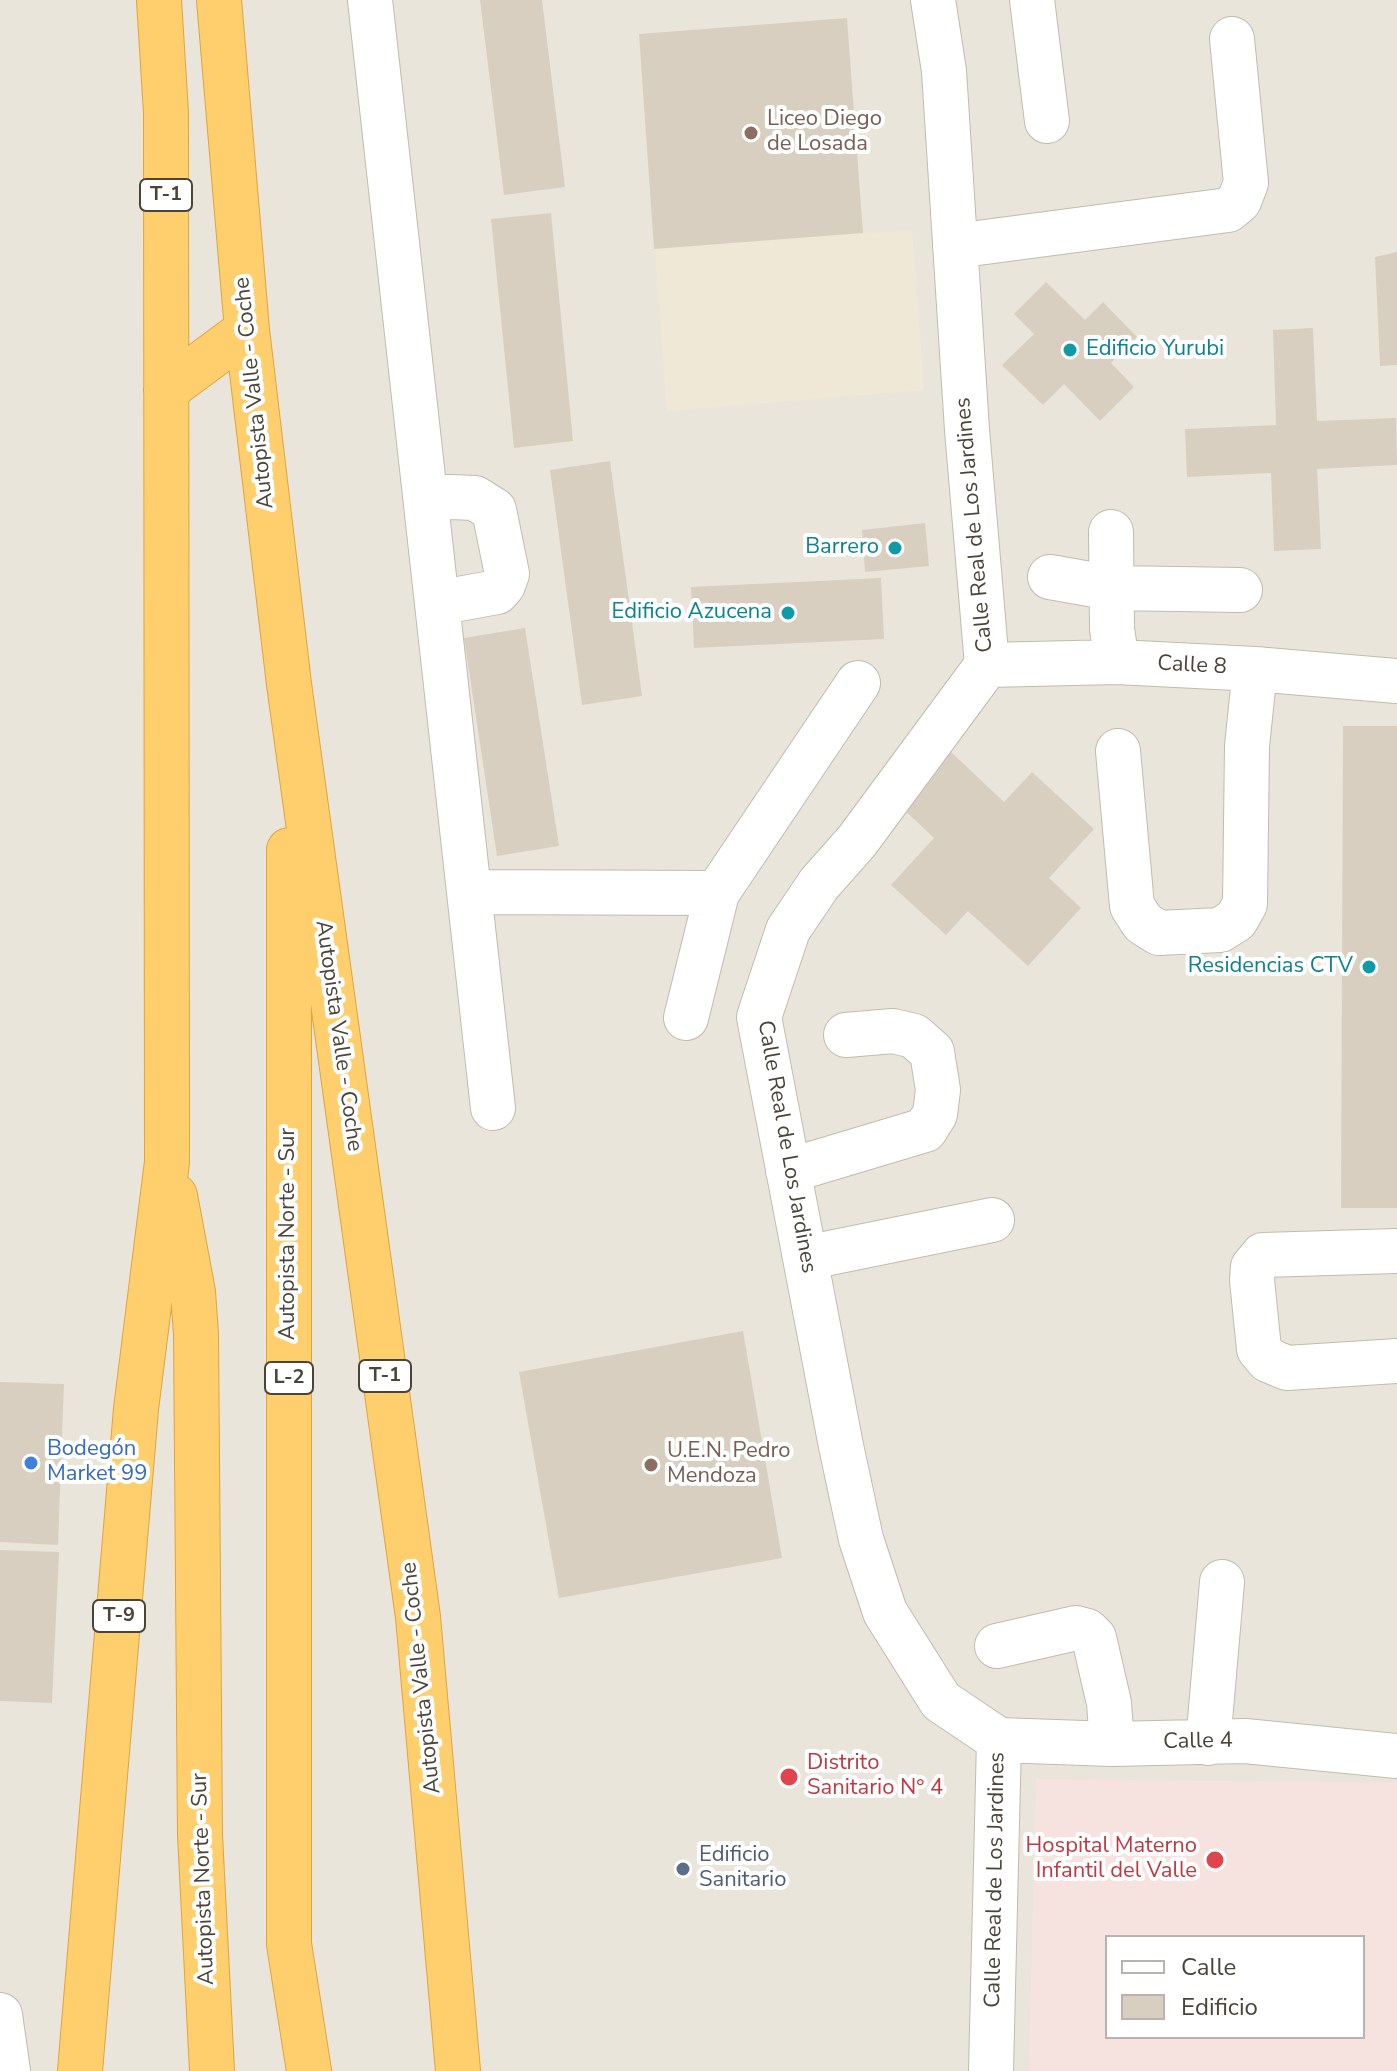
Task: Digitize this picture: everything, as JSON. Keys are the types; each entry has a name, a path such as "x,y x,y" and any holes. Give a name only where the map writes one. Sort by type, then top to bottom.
{"highway":[{"name":"T-1","path":"159,0 166,113 167,1162"},
{"name":"Autopista Valle - Coche","path":"219,0 247,330 289,684 418,1617 458,2071"},
{"path":"166,390 247,330"},
{"name":"Autopista Norte - Sur","path":"289,684 289,1944 309,2071"},
{"name":"Autopista Norte - Sur","path":"167,1162 193,1292 196,1334 200,1835 212,2071"},
{"name":"T-9","path":"80,2071 136,1409 167,1162"}],"street":[{"path":"370,0 493,1108"},
{"name":"Calle Real de Los Jardines","path":"933,0 944,71 967,430 987,665 857,841 819,884 788,930 759,1017 854,1508 885,1612 941,1701 999,1740 991,2071"},
{"path":"1032,0 1047,121"},
{"path":"955,246 1228,210 1239,201 1246,183 1232,39"},
{"path":"425,496 475,498 494,510 507,574 497,592 437,603"},
{"path":"1111,532 1112,629 1117,662"},
{"path":"1050,577 1112,588 1240,590"},
{"name":"Calle 8","path":"987,665 1117,662 1397,681"},
{"path":"1118,751 1132,906 1143,923 1159,933 1220,930 1236,920 1245,904 1247,746 1255,669"},
{"path":"686,1018 717,893 858,683"},
{"path":"469,892 717,893"},
{"path":"788,1171 925,1130 935,1114 938,1090 932,1052 914,1036 893,1031 846,1035"},
{"path":"805,1258 992,1220"},
{"path":"1397,1251 1263,1255 1253,1267 1252,1280 1259,1349 1268,1360 1287,1368 1397,1361"},
{"path":"1208,1743 1222,1582"},
{"path":"997,1646 1076,1628 1087,1631 1094,1638 1109,1703 1112,1744"},
{"name":"Calle 4","path":"999,1740 1112,1744 1245,1741 1397,1756"},
{"path":"0,2015 8,2071"}],"shaded area":[{"path":"0,0 1397,0 1397,2071 0,2071"},
{"name":"Liceo Diego de Losada","path":"847,18 863,233 912,231 924,390 667,411 639,34"},
{"name":"Hospital Materno Infantil del Valle","path":"1036,1779 1397,1783 1397,2071 1029,2071"}],"building":[{"path":"480,0 542,0 565,187 504,195"},
{"path":"847,18 863,233 654,249 639,34"},
{"path":"551,213 573,441 514,448 491,219"},
{"path":"1397,252 1397,365 1380,366 1375,257"},
{"name":"Edificio Yurubi","path":"1046,282 1085,320 1103,302 1137,337 1111,363 1134,387 1100,421 1064,384 1043,405 1002,365 1034,334 1014,314"},
{"path":"1313,328 1317,421 1396,418 1397,465 1317,469 1321,549 1274,551 1271,473 1187,477 1185,429 1276,425 1273,330"},
{"path":"610,461 642,696 582,705 550,470"},
{"name":"Barrero","path":"925,523 929,566 865,572 862,530"},
{"name":"Edificio Azucena","path":"881,578 884,639 694,648 691,587"},
{"path":"525,628 559,846 497,856 464,638"},
{"name":"Residencias CTV","path":"1343,726 1397,726 1397,1208 1341,1208"},
{"path":"951,752 1004,802 1032,772 1094,829 1049,878 1081,908 1028,966 968,911 946,935 891,885 934,838 901,807"},
{"name":"U.E.N. Pedro Mendoza","path":"743,1331 782,1558 559,1598 519,1372"},
{"name":"Bodegón Market 99","path":"0,1382 64,1384 58,1545 0,1542"},
{"path":"0,1550 59,1552 52,1703 0,1701"}],"place":[{"name":"Liceo Diego de Losada","path":"751,133"},
{"name":"Edificio Yurubi","path":"1070,350"},
{"name":"Barrero","path":"895,548"},
{"name":"Edificio Azucena","path":"788,613"},
{"name":"Residencias CTV","path":"1369,967"},
{"name":"Bodegón Market 99","path":"31,1463"},
{"name":"U.E.N. Pedro Mendoza","path":"651,1465"},
{"name":"Distrito Sanitario N° 4","path":"789,1777"},
{"name":"Hospital Materno Infantil del Valle","path":"1215,1860"},
{"name":"Edificio Sanitario","path":"683,1869"}]}
